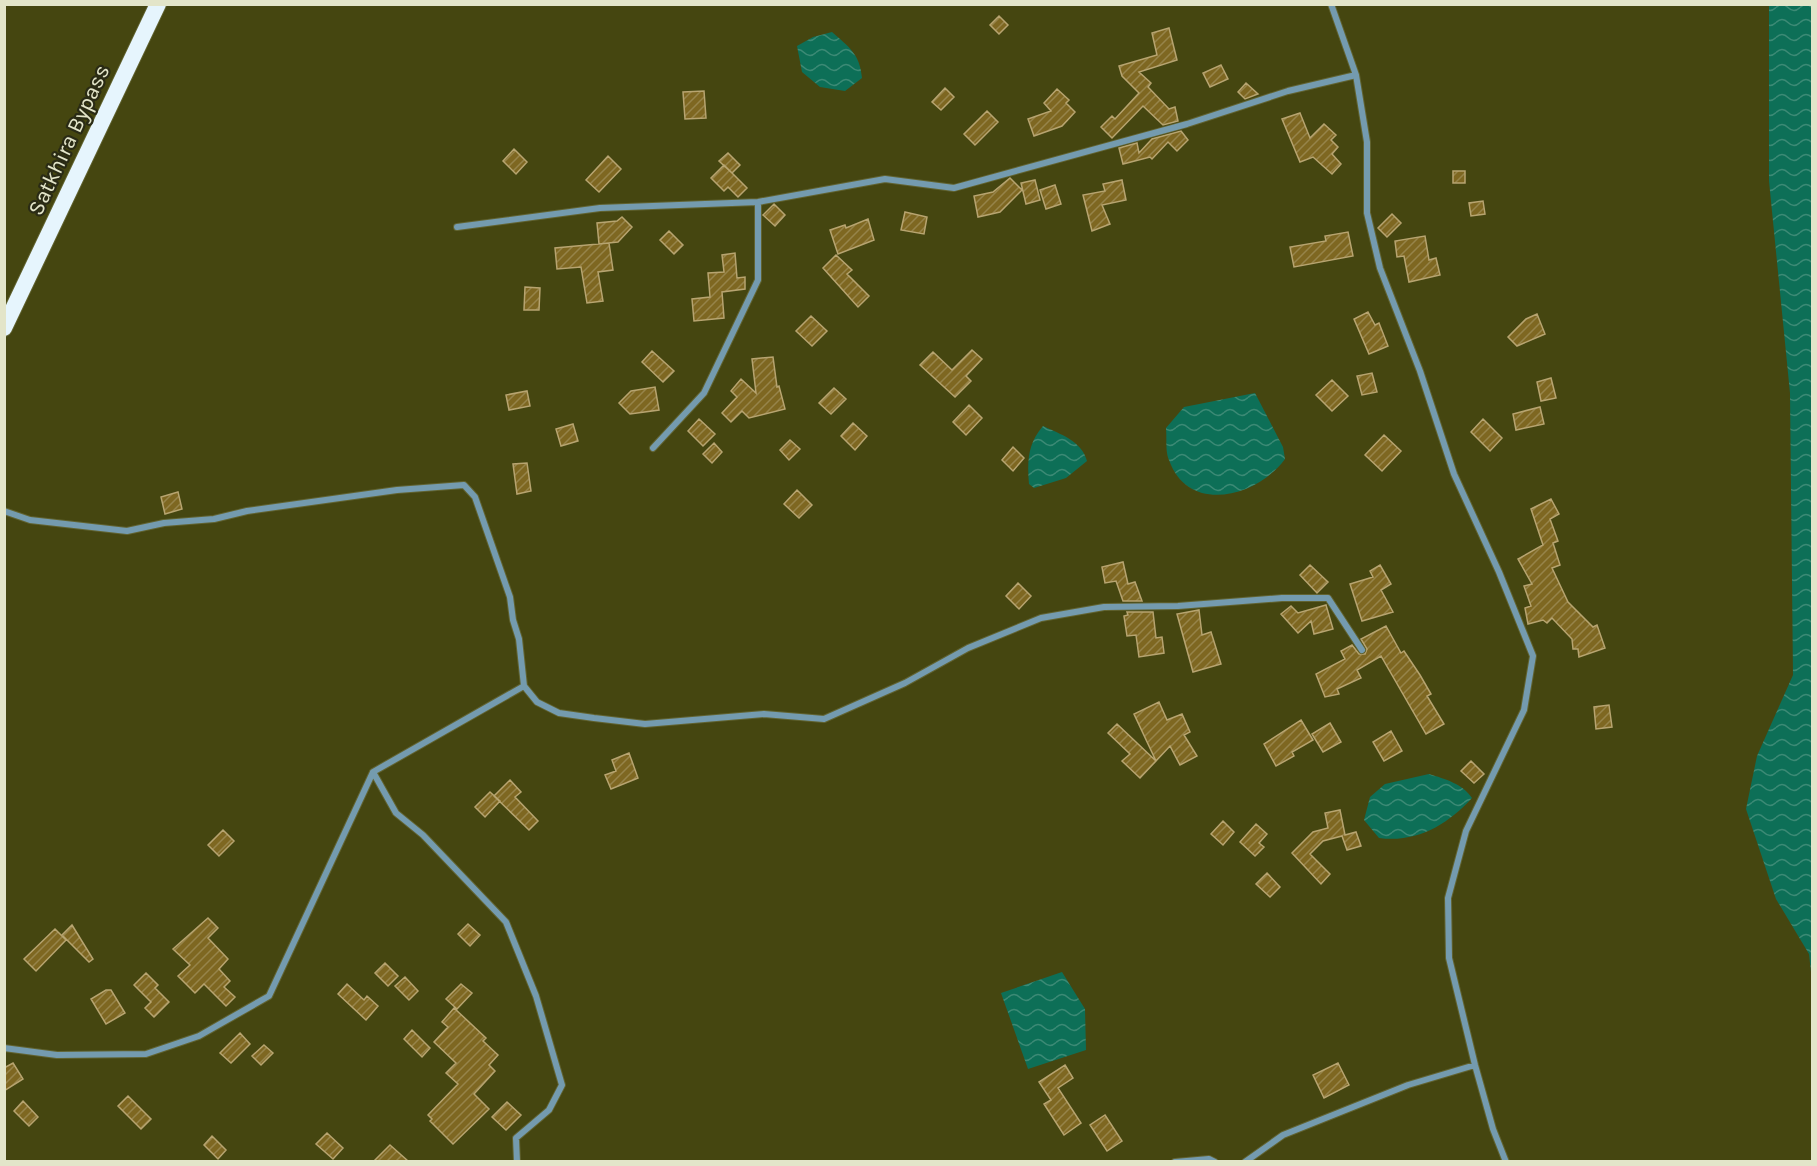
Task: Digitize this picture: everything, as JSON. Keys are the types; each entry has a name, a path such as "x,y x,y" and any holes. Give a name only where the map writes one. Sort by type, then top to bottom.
{"highway":[{"name":"Satkhira Bypass","path":"4,328 158,4"}],"street":[{"path":"1331,4 1356,75 1367,142 1367,213 1380,268 1420,371 1454,474 1499,572 1533,656 1524,710 1466,831 1448,898 1449,958 1475,1065 1493,1129 1506,1161"},
{"path":"457,227 600,208 758,202 885,179 954,188 1187,124 1288,91 1356,75"},
{"path":"653,448 704,393 758,280 758,202"},
{"path":"4,511 30,520 127,531 164,523 214,519 247,511 397,490 464,485 475,497 510,597 520,646 524,686 537,702 559,713 645,724 764,714 824,719 905,683 968,648 1041,618 1104,607 1178,606 1282,598 1328,598 1362,650"},
{"path":"4,1048 57,1055 146,1054 199,1036 269,996 373,772 524,686"},
{"path":"373,772 396,813 423,834 506,922 536,996 562,1085 549,1110 516,1138 517,1161"},
{"path":"1245,1161 1282,1135 1408,1085 1475,1065"},
{"path":"1175,1161 1209,1159 1215,1161"}],"water":[{"path":"1769,5 1812,5 1812,981 1809,954 1776,899 1746,809 1757,756 1793,675 1790,393 1769,181"},
{"path":"832,32 853,52 861,70 862,78 845,91 820,87 802,72 797,46 813,37"},
{"path":"1255,393 1283,447 1285,459 1258,483 1242,490 1224,494 1207,494 1192,489 1179,478 1169,460 1166,428 1184,407"},
{"path":"1043,426 1075,443 1087,461 1066,478 1034,488 1029,484 1028,468 1031,446"},
{"path":"1429,774 1459,786 1472,798 1442,824 1419,835 1393,839 1379,838 1364,820 1370,797 1385,784"},
{"path":"1062,972 1085,1009 1086,1050 1028,1069 1001,993"}],"building":[{"path":"999,16 1008,25 999,34 990,25"},
{"path":"1169,28 1177,60 1139,72 1151,83 1148,87 1169,109 1175,107 1178,121 1163,125 1143,106 1112,138 1101,127 1112,116 1115,119 1139,93 1122,76 1119,66 1157,55 1152,33"},
{"path":"1221,65 1228,79 1210,87 1203,73"},
{"path":"1246,83 1258,94 1245,99 1238,92"},
{"path":"945,88 954,97 941,110 932,102"},
{"path":"1057,89 1069,100 1066,103 1075,112 1062,126 1034,136 1028,119 1051,111 1044,103"},
{"path":"704,91 706,118 685,119 683,92"},
{"path":"987,111 998,122 975,145 964,134"},
{"path":"1300,113 1310,138 1324,124 1336,135 1331,140 1338,147 1332,154 1341,164 1332,174 1313,157 1300,162 1282,119"},
{"path":"1181,131 1188,140 1177,151 1168,142 1152,159 1150,157 1123,164 1119,148 1137,143 1139,153 1152,139"},
{"path":"514,149 527,162 516,174 503,161"},
{"path":"728,153 740,165 732,173 719,161"},
{"path":"608,156 621,169 599,192 586,180"},
{"path":"724,165 747,188 738,197 728,187 724,191 711,178"},
{"path":"1453,171 1465,171 1465,183 1453,183"},
{"path":"1010,178 1022,190 1000,212 978,217 974,196 993,192"},
{"path":"1035,180 1040,200 1026,204 1021,183"},
{"path":"1122,180 1126,200 1102,205 1110,224 1092,231 1083,195 1105,191 1103,184"},
{"path":"1055,185 1061,204 1046,209 1040,190"},
{"path":"1483,201 1485,214 1471,216 1469,203"},
{"path":"774,204 785,215 775,226 763,215"},
{"path":"905,212 927,217 924,234 901,230"},
{"path":"1392,214 1401,223 1387,237 1378,228"},
{"path":"622,217 632,227 618,242 599,244 597,223 617,221"},
{"path":"868,219 874,240 838,254 830,230 845,225 846,228"},
{"path":"669,231 683,245 674,254 660,240"},
{"path":"1348,232 1353,256 1294,267 1290,247 1326,241 1325,236"},
{"path":"1425,236 1429,260 1436,258 1440,275 1409,282 1404,256 1397,257 1395,241"},
{"path":"609,243 613,270 598,272 603,301 587,303 581,267 557,269 555,248"},
{"path":"735,253 737,278 745,277 745,289 722,292 724,318 694,321 692,299 710,297 708,273 724,272 722,255"},
{"path":"836,255 852,270 847,274 869,296 858,307 823,268"},
{"path":"525,287 540,288 539,310 524,310"},
{"path":"1368,312 1375,325 1379,323 1388,346 1369,354 1354,319"},
{"path":"1537,314 1545,334 1517,346 1508,337 1526,319"},
{"path":"811,316 827,331 812,346 796,331"},
{"path":"972,350 982,359 966,376 971,381 955,397 920,365 933,352 952,370"},
{"path":"652,351 674,371 663,382 642,362"},
{"path":"773,357 777,387 779,386 785,409 749,418 742,411 731,422 722,413 737,397 731,391 741,379 756,393 752,359"},
{"path":"1372,373 1377,392 1362,395 1357,376"},
{"path":"1551,378 1556,398 1541,401 1537,382"},
{"path":"1332,380 1348,396 1332,411 1316,395"},
{"path":"655,387 659,410 630,414 619,403 631,391"},
{"path":"834,388 846,399 831,414 819,403"},
{"path":"527,391 530,406 509,410 506,395"},
{"path":"969,405 982,418 966,435 953,422"},
{"path":"1540,407 1544,424 1516,430 1513,414"},
{"path":"699,419 715,434 703,446 688,431"},
{"path":"1483,419 1502,438 1490,451 1471,432"},
{"path":"853,423 867,436 855,450 841,436"},
{"path":"573,424 578,441 561,446 556,429"},
{"path":"1384,435 1401,451 1382,471 1365,455"},
{"path":"790,440 800,449 789,460 780,450"},
{"path":"714,443 722,452 712,463 703,454"},
{"path":"1013,447 1024,458 1013,471 1002,460"},
{"path":"527,463 531,491 517,494 513,464"},
{"path":"797,490 812,505 799,518 784,504"},
{"path":"178,492 182,509 165,514 161,497"},
{"path":"1551,499 1559,514 1550,519 1558,541 1553,543 1560,565 1552,568 1568,602 1593,627 1597,625 1605,648 1579,657 1578,649 1573,649 1572,639 1552,618 1547,623 1543,620 1528,624 1525,608 1531,606 1524,586 1532,584 1518,559 1543,545 1531,509"},
{"path":"1123,562 1128,584 1135,582 1142,601 1123,601 1116,581 1105,583 1102,567"},
{"path":"1310,565 1328,582 1317,593 1300,575"},
{"path":"1380,565 1391,584 1381,590 1393,612 1362,621 1350,584 1373,577 1370,571"},
{"path":"1018,583 1031,596 1019,609 1006,596"},
{"path":"1326,605 1333,629 1314,634 1311,621 1298,633 1281,614 1291,606 1298,613"},
{"path":"1199,610 1202,635 1211,632 1221,664 1193,672 1177,614"},
{"path":"1127,612 1153,612 1156,638 1162,637 1164,653 1139,657 1136,635 1127,636 1124,616 1128,615"},
{"path":"1386,626 1401,653 1404,651 1420,675 1431,694 1427,696 1444,724 1426,734 1381,656 1357,670 1361,678 1337,689 1339,694 1325,697 1316,674 1345,659 1341,651 1352,645 1359,654 1365,654 1367,649 1361,639"},
{"path":"1159,702 1167,720 1182,714 1190,732 1184,735 1197,756 1180,765 1170,746 1156,761 1134,714"},
{"path":"1609,705 1612,727 1596,729 1594,707"},
{"path":"1301,720 1313,740 1292,752 1294,756 1276,766 1264,744"},
{"path":"1330,723 1341,742 1323,752 1312,734"},
{"path":"1117,724 1156,761 1140,778 1122,761 1130,754 1108,733"},
{"path":"1391,731 1402,751 1384,761 1373,742"},
{"path":"629,753 638,778 611,789 605,775 616,771 612,760"},
{"path":"1471,761 1484,774 1474,783 1461,771"},
{"path":"510,780 521,792 515,797 538,821 529,830 494,796"},
{"path":"490,792 500,801 485,817 475,807"},
{"path":"1340,810 1345,835 1356,832 1361,846 1347,850 1342,836 1323,841 1310,854 1330,874 1321,884 1292,853 1313,832 1328,828 1325,813"},
{"path":"1223,821 1234,832 1223,845 1211,834"},
{"path":"1256,824 1267,834 1259,843 1264,847 1255,856 1240,842"},
{"path":"223,830 234,841 219,856 208,845"},
{"path":"1267,873 1280,887 1270,897 1256,884"},
{"path":"208,918 218,928 208,938 228,959 219,969 230,981 224,987 235,997 226,1006 204,984 195,993 178,976 190,965 173,949"},
{"path":"468,924 480,935 470,946 458,934"},
{"path":"72,925 93,959 89,962 62,935"},
{"path":"55,929 66,940 36,971 24,959"},
{"path":"385,963 398,976 388,986 375,973"},
{"path":"146,973 158,985 155,988 169,1002 154,1017 145,1008 151,1002 134,985"},
{"path":"405,977 418,991 409,1000 395,986"},
{"path":"347,984 364,1000 367,996 378,1006 366,1020 338,994"},
{"path":"461,984 472,993 457,1009 446,999"},
{"path":"106,990 111,990 125,1013 106,1024 91,999"},
{"path":"454,1008 486,1038 483,1041 498,1055 489,1065 495,1071 474,1094 489,1109 453,1144 430,1121 432,1119 428,1115 458,1084 446,1073 456,1063 434,1042 448,1027 442,1022"},
{"path":"412,1030 430,1048 422,1057 404,1039"},
{"path":"240,1033 250,1044 231,1063 220,1053"},
{"path":"264,1045 273,1053 261,1065 252,1056"},
{"path":"13,1063 23,1079 4,1091 4,1068"},
{"path":"1338,1063 1349,1085 1324,1098 1313,1075"},
{"path":"1065,1065 1073,1078 1058,1088 1081,1123 1064,1135 1044,1104 1051,1100 1039,1082"},
{"path":"128,1096 151,1119 141,1129 118,1106"},
{"path":"23,1101 38,1117 29,1126 14,1111"},
{"path":"507,1102 521,1115 506,1130 492,1117"},
{"path":"1105,1115 1122,1141 1107,1151 1090,1125"},
{"path":"327,1133 343,1148 333,1159 316,1144"},
{"path":"212,1136 226,1150 218,1159 204,1145"},
{"path":"390,1145 408,1161 374,1161"}]}
